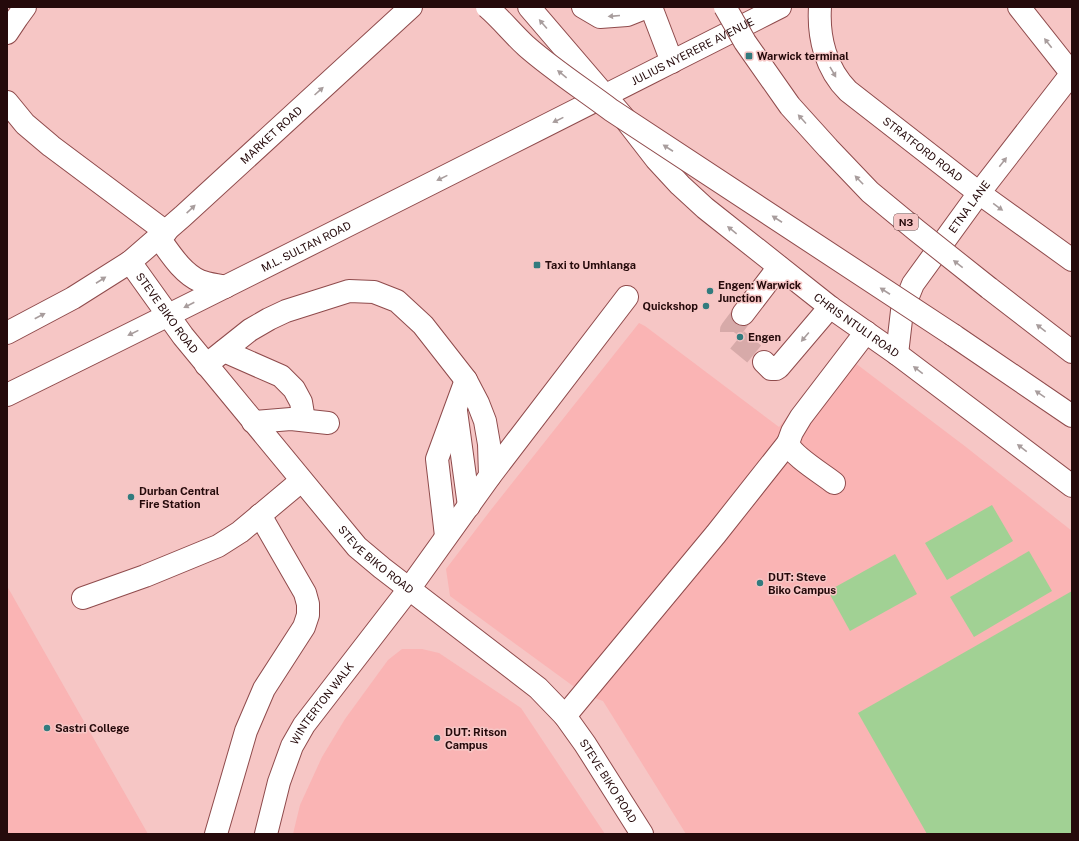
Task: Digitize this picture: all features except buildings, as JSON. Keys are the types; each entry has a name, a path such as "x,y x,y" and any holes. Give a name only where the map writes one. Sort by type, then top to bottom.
{"main road":[{"path":"7,33 25,7"},
{"name":"MARKET ROAD","path":"130,262 162,235 411,7"},
{"path":"487,7 526,46 611,110 1072,416"},
{"name":"CHRIS NTULI ROAD","path":"529,7 625,119 656,160 705,208 830,307 897,354 1072,486"},
{"path":"583,7 600,17 627,15 647,7"},
{"path":"651,7 672,62"},
{"name":"N3","path":"725,7 745,42 790,106 870,192 989,288 1072,352"},
{"name":"JULIUS NYERERE AVENUE","path":"605,96 780,7"},
{"name":"STRATFORD ROAD","path":"820,7 821,34 826,58 840,83 864,106 979,193 1072,260"},
{"path":"1019,7 1072,74"},
{"name":"ETNA LANE","path":"897,354 902,312 913,284 979,193 1072,74"},
{"name":"M.L. SULTAN ROAD","path":"7,395 605,96"},
{"path":"7,102 26,124 51,146 162,235 178,263 190,275 201,281 225,287"},
{"path":"7,333 73,298 130,262"},
{"name":"STEVE BIKO ROAD","path":"130,262 167,316 357,547 409,590 538,688 565,716 585,744 642,834"},
{"path":"743,314 779,267"},
{"path":"206,364 250,330 286,311 349,291 374,292 397,301 423,325 466,380 478,403 485,422 489,444 490,476"},
{"name":"WINTERTON WALK","path":"266,834 279,782 292,746 304,725 409,590 490,476 627,296"},
{"path":"764,362 771,369 779,367 830,307"},
{"path":"565,716 716,534 788,443 792,432 801,417 866,332"},
{"path":"224,351 281,376 294,389 301,402 304,420"},
{"path":"446,536 437,459 466,380"},
{"path":"455,407 469,506"},
{"path":"253,422 291,419 328,423"},
{"path":"788,443 789,447 798,455 834,483"},
{"path":"84,598 145,576 218,546 240,532 301,480"},
{"path":"216,834 246,731 264,689 304,627 308,615 308,604 305,593 260,515"}],"shaded area":[{"name":"DUT: Steve Biko Campus","path":"639,323 779,427 838,350 966,447 1072,531 1072,834 686,834 603,701 584,694 450,596 446,569"},
{"name":"Sastri College","path":"7,586 53,667 148,834 7,834"},
{"name":"DUT: Ritson Campus","path":"402,649 422,649 439,653 521,708 605,834 293,834 300,805 322,757 345,719 388,660"}],"green space":[{"path":"992,505 1013,541 947,580 925,543"},
{"path":"1029,551 1052,591 974,637 950,597"},
{"path":"895,554 917,594 850,631 828,591"},
{"path":"1072,591 1072,834 927,834 858,713"}],"tunnel":[{"path":"743,314 731,330 731,335 764,362"}],"place":[{"name":"Warwick terminal","path":"749,56"},
{"name":"Taxi to Umhlanga","path":"537,265"},
{"name":"Engen: Warwick Junction","path":"710,291"},
{"name":"Quickshop","path":"706,306"},
{"name":"Engen","path":"740,337"},
{"name":"Durban Central Fire Station","path":"131,497"},
{"name":"DUT: Steve Biko Campus","path":"760,583"},
{"name":"Sastri College","path":"47,728"},
{"name":"DUT: Ritson Campus","path":"437,738"}]}
